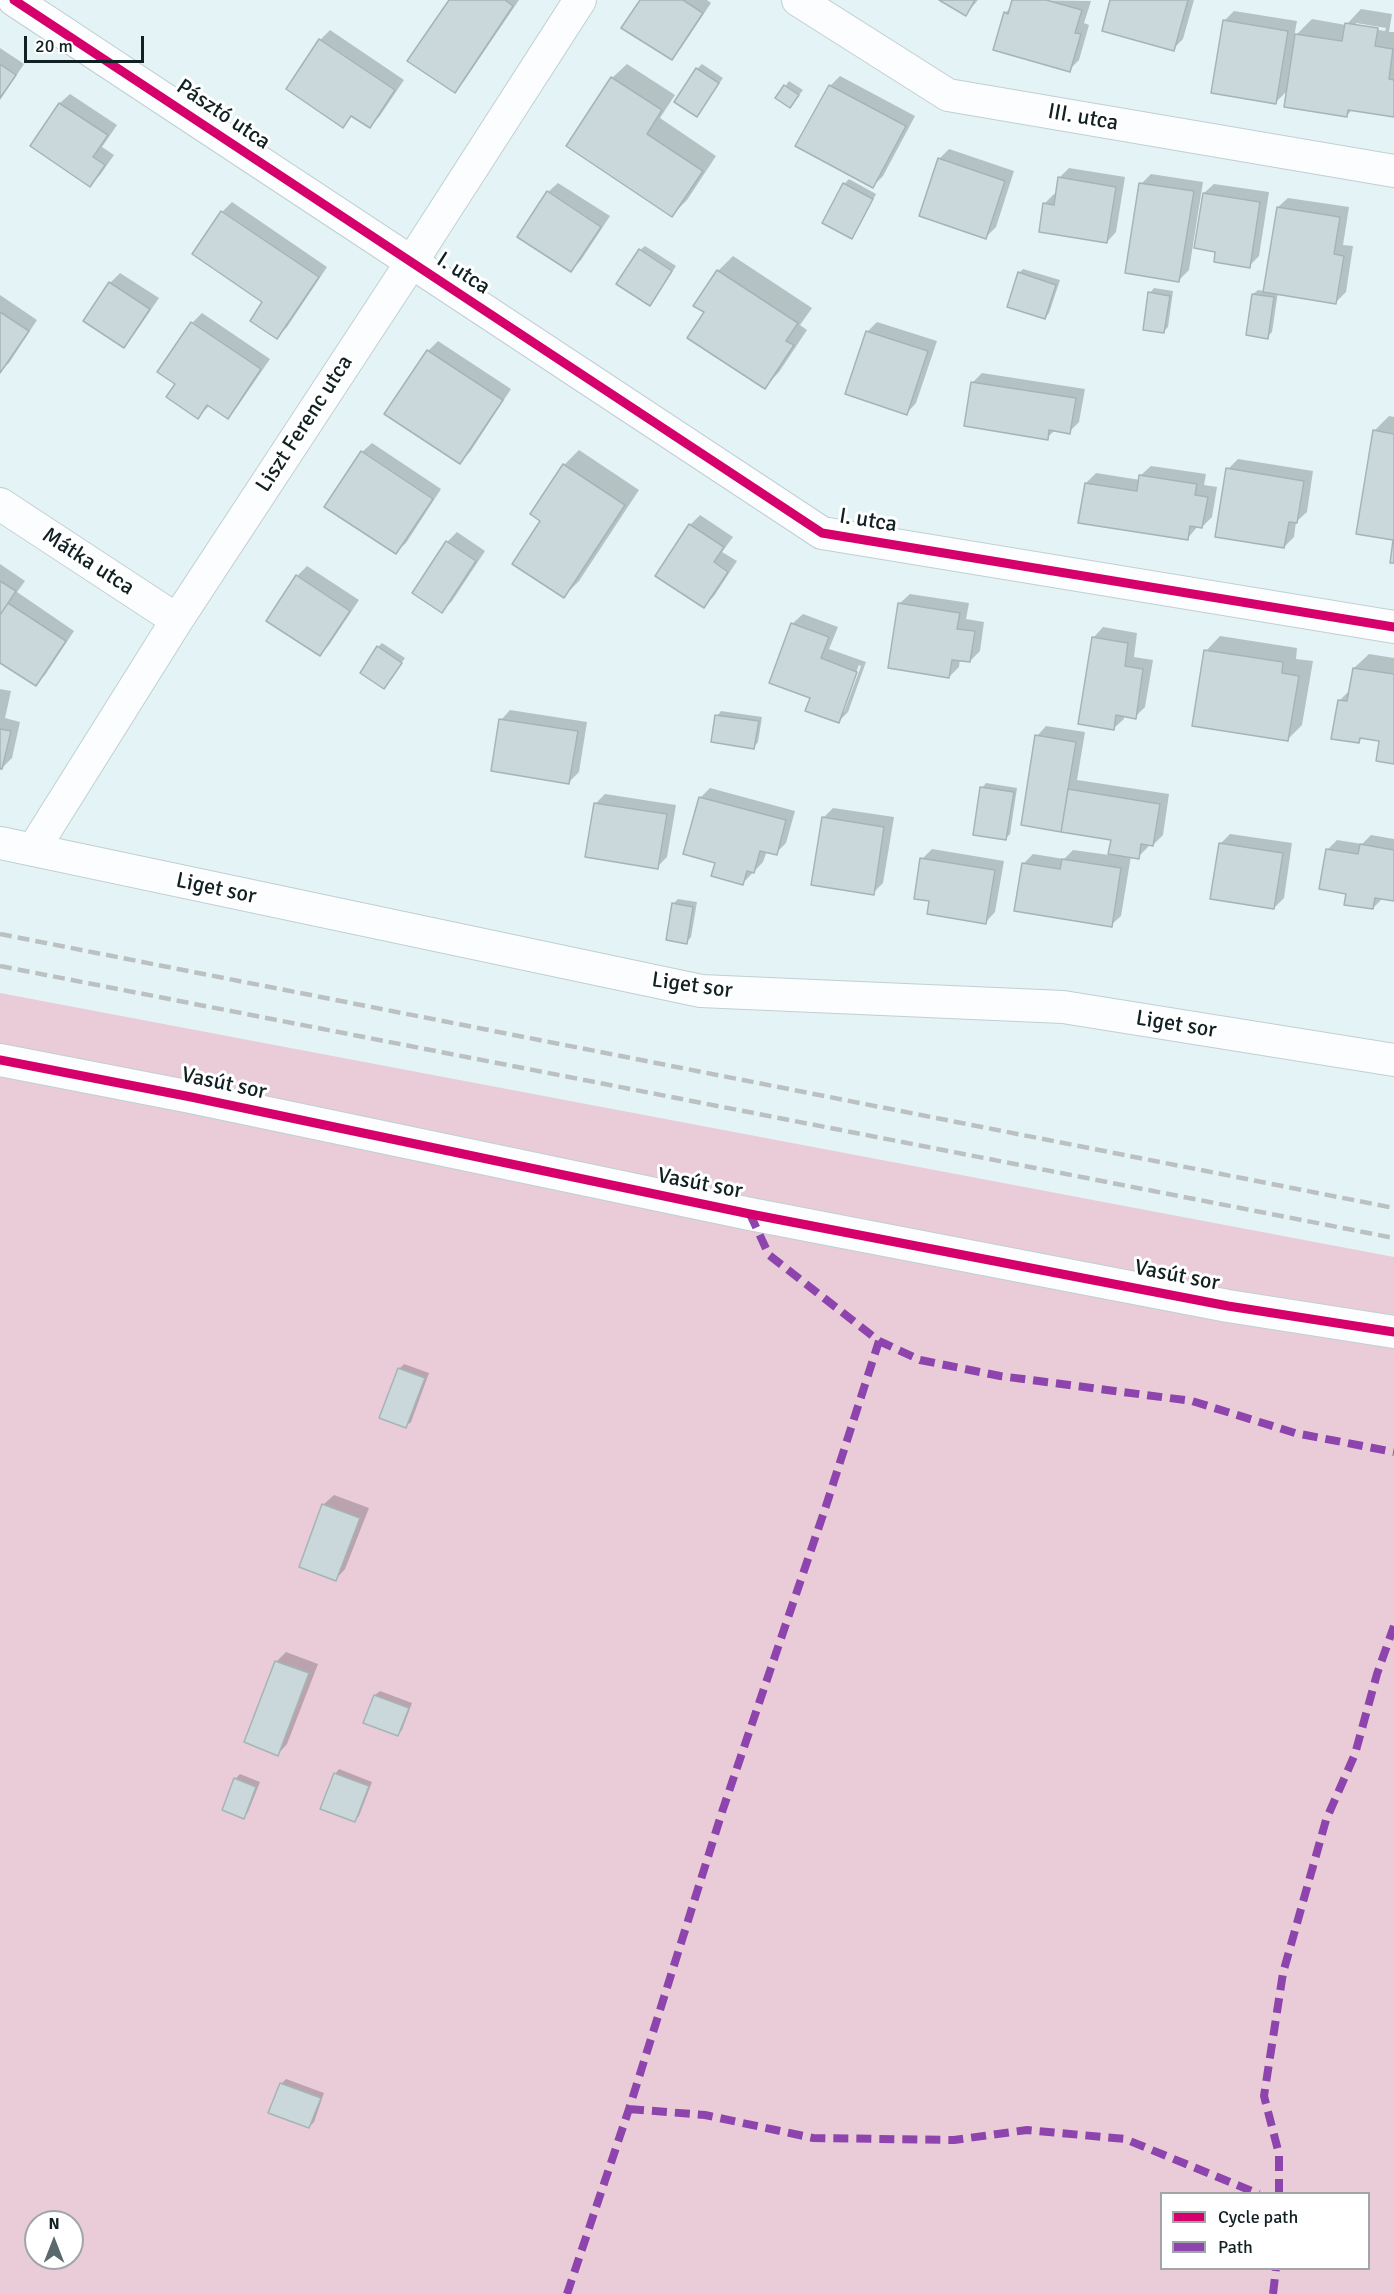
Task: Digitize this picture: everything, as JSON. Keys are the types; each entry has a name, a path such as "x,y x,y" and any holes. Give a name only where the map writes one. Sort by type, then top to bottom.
{"street":[{"name":"Pásztó utca","path":"14,0 411,263"},
{"name":"Liszt Ferenc utca","path":"33,850 177,620 580,0"},
{"name":"III. utca","path":"798,0 948,94 1394,171"},
{"name":"I. utca","path":"411,263 822,533 1394,627"},
{"name":"Mátka utca","path":"0,504 177,620"},
{"name":"Liget sor","path":"0,843 701,992 1063,1007 1394,1060"},
{"name":"Vasút sor","path":"0,1060 191,1097 750,1214 1228,1306 1394,1332"}],"shaded area":[{"path":"0,993 1394,1257 1394,2294 0,2294"}],"building":[{"path":"449,0 505,0 513,6 455,93 407,61"},
{"path":"640,0 683,0 703,13 672,60 621,28"},
{"path":"939,0 975,0 966,16"},
{"path":"1012,0 1046,0 1082,10 1075,33 1081,34 1070,72 993,50 1004,12 1008,14"},
{"path":"1110,0 1188,0 1174,51 1102,31"},
{"path":"1223,20 1288,31 1276,104 1211,93"},
{"path":"1345,23 1378,28 1375,46 1393,49 1389,79 1394,80 1394,117 1348,110 1347,117 1284,107 1295,34 1342,41"},
{"path":"319,39 395,90 370,128 351,116 343,128 286,89"},
{"path":"0,64 16,75 0,98"},
{"path":"696,68 719,83 697,117 674,102"},
{"path":"611,77 662,110 647,134 703,171 672,217 566,146"},
{"path":"784,85 799,95 790,108 775,98"},
{"path":"829,85 906,126 873,188 795,146"},
{"path":"59,103 108,135 93,157 105,165 90,187 30,146"},
{"path":"938,158 1005,181 986,239 919,216"},
{"path":"1058,177 1116,187 1107,243 1039,232 1043,203 1054,205"},
{"path":"843,183 873,199 852,239 822,223"},
{"path":"1139,183 1194,191 1179,282 1125,273"},
{"path":"547,191 601,227 571,272 517,237"},
{"path":"1203,193 1260,202 1250,268 1214,262 1215,252 1194,248"},
{"path":"1277,207 1340,217 1334,254 1344,256 1336,304 1263,292"},
{"path":"221,211 319,277 277,339 250,321 262,302 192,254"},
{"path":"639,249 672,271 650,306 616,284"},
{"path":"717,270 798,323 786,341 794,345 765,389 687,338 704,312 693,306"},
{"path":"1018,272 1056,285 1045,319 1007,307"},
{"path":"109,282 150,309 124,348 83,321"},
{"path":"1148,292 1170,296 1164,333 1143,330"},
{"path":"1252,294 1274,297 1268,339 1246,335"},
{"path":"0,312 29,331 0,373"},
{"path":"191,322 261,369 228,419 207,405 198,419 166,397 175,384 157,372"},
{"path":"866,331 928,351 907,415 845,394"},
{"path":"427,350 503,400 460,464 384,414"},
{"path":"971,382 1076,398 1070,434 1049,430 1048,440 964,426"},
{"path":"1373,430 1394,434 1394,563 1390,563 1393,540 1356,534"},
{"path":"361,451 433,499 396,554 324,507"},
{"path":"563,464 625,505 564,598 512,564 540,521 530,514"},
{"path":"1226,468 1304,481 1297,523 1289,522 1284,548 1215,537"},
{"path":"1139,475 1197,484 1195,495 1208,497 1202,528 1190,526 1188,540 1078,523 1085,483 1137,491"},
{"path":"689,524 724,547 714,562 728,572 704,608 655,576"},
{"path":"446,541 476,561 442,613 412,593"},
{"path":"296,575 350,611 320,656 266,621"},
{"path":"0,581 16,591 0,615"},
{"path":"8,603 66,641 36,686 0,663 0,615"},
{"path":"898,603 960,613 957,629 975,631 970,662 952,660 949,678 888,668"},
{"path":"791,623 829,637 821,658 857,672 839,723 805,711 810,698 769,683"},
{"path":"1092,637 1128,643 1125,666 1143,669 1136,719 1116,715 1114,730 1078,724"},
{"path":"377,646 402,663 384,689 360,673"},
{"path":"1204,650 1283,662 1282,673 1299,676 1288,741 1192,726"},
{"path":"1353,668 1394,674 1394,764 1376,761 1379,741 1360,738 1359,743 1331,739 1338,700 1347,701"},
{"path":"715,715 759,721 754,749 711,742"},
{"path":"499,719 578,731 569,784 491,771"},
{"path":"0,729 11,731 2,769 0,769"},
{"path":"1035,735 1076,742 1061,832 1021,825"},
{"path":"980,787 1014,792 1006,840 973,835"},
{"path":"1068,789 1160,804 1153,846 1141,844 1139,859 1108,854 1111,840 1061,832"},
{"path":"699,797 786,820 777,855 760,851 754,873 747,871 743,885 711,876 715,863 683,854"},
{"path":"594,803 667,814 658,869 585,857"},
{"path":"822,817 884,827 874,895 811,885"},
{"path":"1219,843 1283,853 1274,909 1210,899"},
{"path":"1360,844 1394,850 1394,901 1375,898 1373,909 1344,905 1346,894 1319,889 1326,849 1358,854"},
{"path":"920,858 995,870 986,924 927,914 929,901 914,899"},
{"path":"1062,859 1121,868 1112,927 1014,911 1022,863 1060,869"},
{"path":"672,903 693,907 687,944 666,940"},
{"path":"398,1368 425,1378 406,1428 379,1418"},
{"path":"322,1504 360,1518 336,1581 299,1567"},
{"path":"275,1661 309,1673 278,1756 244,1742"},
{"path":"374,1695 409,1708 398,1736 363,1723"},
{"path":"334,1773 369,1786 355,1822 320,1809"},
{"path":"234,1778 256,1787 244,1819 222,1810"},
{"path":"280,2083 321,2098 309,2128 268,2113"}],"railway":[{"path":"0,934 1394,1208"},
{"path":"0,966 1394,1238"}],"marked path":[{"path":"750,1214 769,1255 879,1341 920,1360 1000,1376 1192,1401 1295,1433 1394,1452"},
{"path":"567,2294 629,2109 723,1809 825,1509 879,1341"},
{"path":"1279,2192 1279,2154 1264,2096 1283,1973 1326,1820 1355,1754 1377,1674 1394,1626"},
{"path":"629,2109 705,2115 813,2138 954,2140 1027,2130 1125,2139 1254,2192"},
{"path":"1273,2294 1276,2270"}],"cycle path":[{"path":"14,0 822,533 1394,627"},
{"path":"0,1060 191,1097 750,1214 1228,1306 1394,1332"}]}
